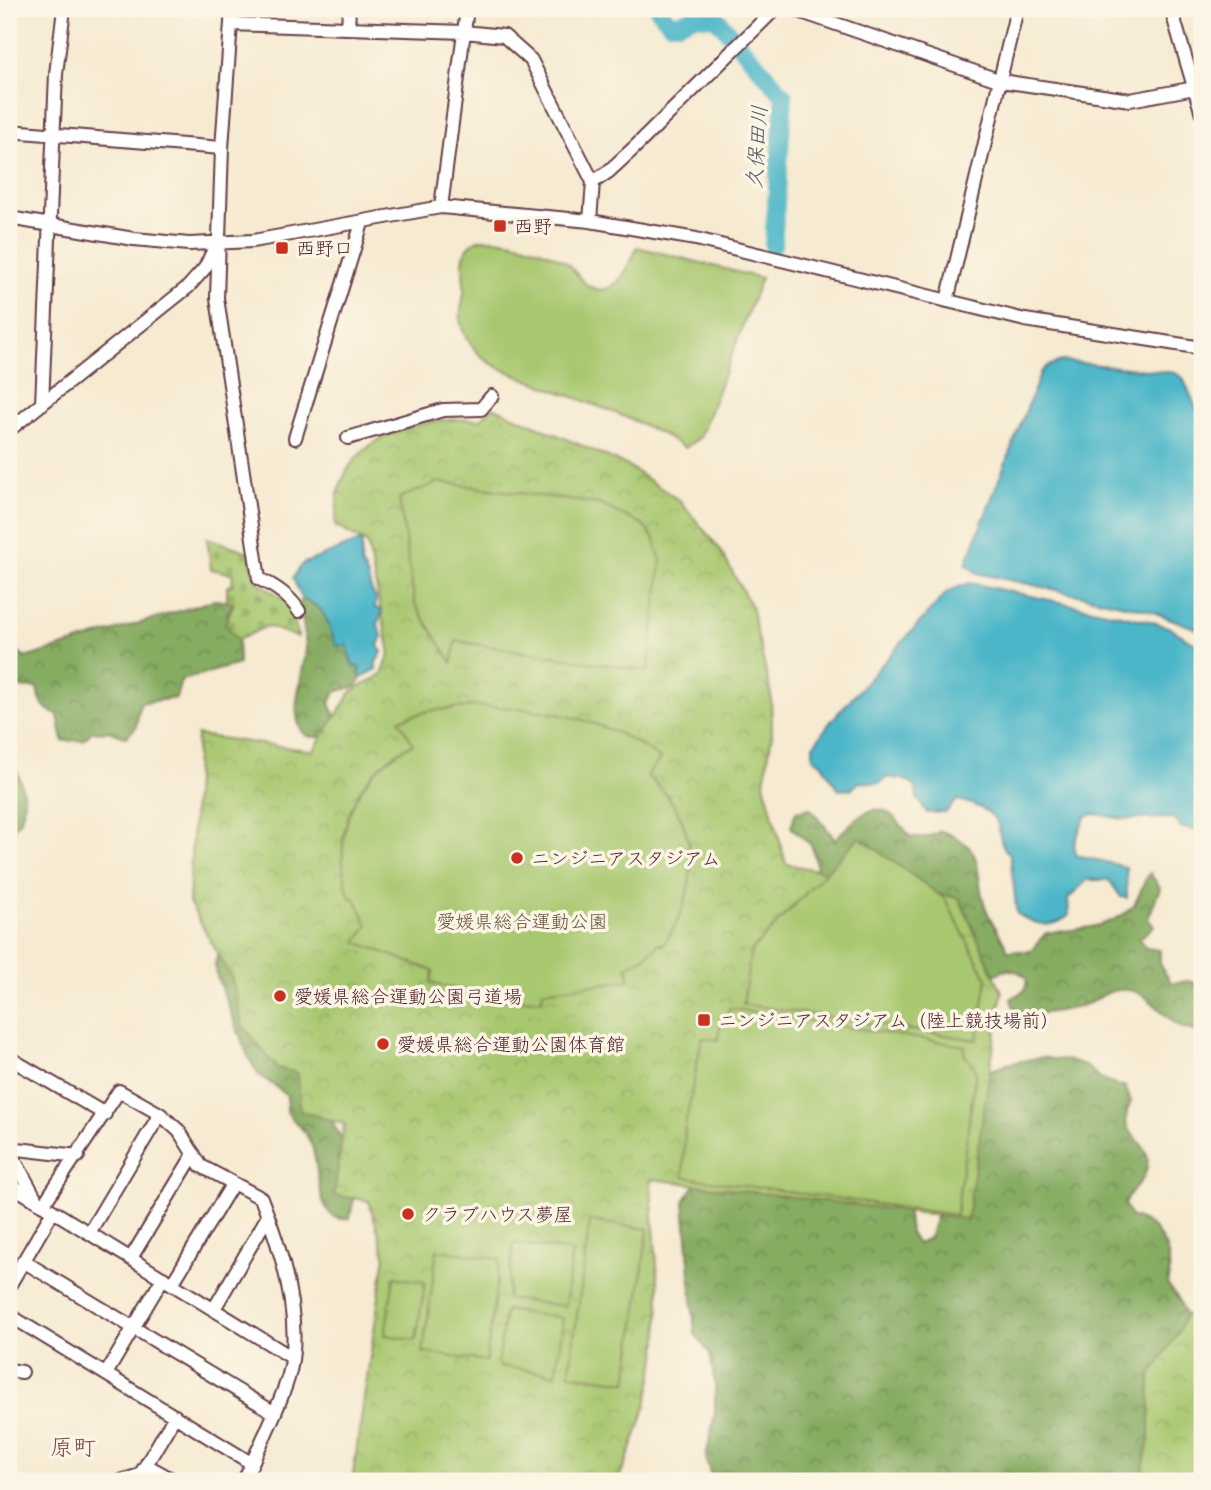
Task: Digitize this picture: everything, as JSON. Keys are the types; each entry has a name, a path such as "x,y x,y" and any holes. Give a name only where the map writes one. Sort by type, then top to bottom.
{"street":[{"path":"42,404 56,74 64,9"},
{"path":"232,9 217,243 217,298 259,579 274,585 293,601 299,611"},
{"path":"348,28 349,9"},
{"path":"446,206 467,9"},
{"path":"593,182 634,148 775,9"},
{"path":"793,9 1001,81 1130,100 1195,88"},
{"path":"947,301 1017,9"},
{"path":"1171,9 1202,114"},
{"path":"231,24 464,32 503,36 531,60 593,182 590,221"},
{"path":"9,131 222,148"},
{"path":"9,218 162,243 253,242 446,206 590,221 696,239 947,301 1105,335 1202,348"},
{"path":"295,438 362,223"},
{"path":"9,430 188,287 205,268 217,243"},
{"path":"348,438 443,410 481,409 492,396"},
{"path":"9,1058 105,1114"},
{"path":"9,1286 23,1261 45,1206 119,1091 160,1114 179,1131 201,1166 261,1198 284,1265 293,1340 290,1372 244,1481"},
{"path":"89,1233 160,1114"},
{"path":"9,1149 78,1156"},
{"path":"9,1149 45,1206"},
{"path":"131,1258 194,1154"},
{"path":"106,1374 134,1328 233,1183"},
{"path":"9,1184 291,1357"},
{"path":"214,1309 268,1216"},
{"path":"23,1261 273,1412"},
{"path":"9,1315 251,1463"},
{"path":"9,1370 22,1373"},
{"path":"121,1481 140,1475 175,1416"},
{"path":"146,1465 175,1481"}],"green space":[{"path":"481,239 524,244 554,256 567,263 586,284 596,289 612,286 619,280 637,247 761,278 700,437 685,448 632,420 512,374 482,357 467,338 460,318 464,257 469,246"},
{"name":"愛媛県総合運動公園","path":"493,407 626,465 680,501 719,548 751,606 771,694 772,734 764,783 786,864 959,898 1002,992 967,1219 651,1179 659,1290 656,1357 641,1420 618,1481 352,1481 385,1255 369,1201 334,1195 344,1124 300,1111 298,1073 277,1068 243,1026 232,979 189,902 197,735 313,751 352,691 382,675 390,653 367,543 335,526 341,483 351,465 364,451 399,430 440,421 480,420"},
{"path":"439,482 599,504 642,524 655,540 661,562 648,671 456,641 452,663 415,604 399,498"},
{"path":"207,538 249,552 255,580 290,603 298,637 267,626 238,640 225,623 234,603 227,602 227,586 232,585 233,574 211,569"},
{"path":"302,599 316,606 326,617 347,645 352,664 360,668 359,675 362,677 357,686 335,692 330,703 336,719 326,738 307,736 300,728 297,717 306,646 299,602"},
{"path":"215,600 234,602 226,615 238,640 239,664 181,680 176,698 140,703 136,727 126,737 107,731 91,732 84,740 63,741 58,715 43,705 37,688 14,687 9,693 9,651 18,651 25,658"},
{"name":"ニンジニアスタジアム","path":"474,706 522,709 572,717 618,733 660,759 647,776 665,793 687,834 690,879 676,924 663,945 660,943 646,956 627,967 630,980 543,991 542,1000 494,999 431,983 433,971 356,942 368,925 354,897 350,898 344,874 345,829 352,808 375,771 392,756 413,744 399,720 428,711"},
{"path":"9,769 16,769 24,807 19,821 14,828 9,829"},
{"path":"810,808 835,839 865,813 882,810 890,814 910,837 928,837 941,831 966,845 973,852 976,861 987,912 1008,951 1031,951 1046,933 1094,926 1118,918 1135,903 1150,873 1160,888 1148,919 1154,926 1139,939 1146,948 1160,950 1160,966 1172,983 1189,981 1202,985 1202,1028 1197,1031 1176,1024 1151,1001 1132,991 1108,992 1077,1007 1042,1013 1018,1013 1011,999 1025,990 1027,978 1017,971 1003,971 987,979 774,926 817,869 812,846 791,827 796,811"},
{"path":"859,837 945,899 987,979 977,1040 743,1004 751,951"},
{"path":"219,950 306,1061 323,1105 353,1160 347,1191 354,1198 350,1218 339,1218 330,1214 321,1194 312,1146 287,1112 287,1095 258,1074 247,1054 217,977 215,964"},
{"path":"729,1008 965,1046 964,1054 976,1070 956,1215 683,1177 685,1126 702,1038 718,1040 722,1015 728,1015"},
{"path":"1042,1057 1082,1064 1103,1080 1125,1086 1131,1102 1126,1123 1144,1149 1147,1167 1143,1178 1124,1204 1131,1217 1150,1226 1163,1242 1169,1262 1167,1284 1180,1301 1185,1315 1180,1330 1150,1377 1150,1433 1141,1481 779,1481 776,1476 762,1469 725,1478 710,1473 706,1458 715,1413 715,1384 710,1354 695,1334 684,1201 699,1179 907,1208 910,1233 917,1244 929,1238 983,1074 1007,1064"},
{"path":"590,1221 648,1229 627,1382 569,1374"},
{"path":"514,1243 572,1251 565,1306 507,1299"},
{"path":"437,1250 500,1259 486,1361 423,1353"},
{"path":"394,1277 425,1282 416,1340 385,1335"},
{"path":"505,1310 563,1318 556,1374 498,1366"},
{"path":"1185,1315 1202,1317 1202,1481 1141,1481 1150,1433 1150,1377 1178,1333"}],"water":[{"path":"1062,361 1175,373 1183,378 1198,412 1202,415 1202,620 1197,629 1148,610 977,573 966,564 1041,372 1047,366"},
{"path":"360,541 361,564 376,598 375,608 382,610 378,625 382,636 378,646 382,652 375,664 377,669 362,677 359,676 360,668 352,664 347,645 337,646 321,610 302,599 293,578 302,564"},
{"path":"970,583 1153,622 1170,628 1202,648 1202,831 1180,827 1175,818 1124,819 1094,814 1085,817 1074,844 1076,855 1126,867 1127,898 1121,897 1109,880 1087,880 1068,899 1069,915 1063,920 1050,924 1030,921 1017,914 1010,855 1003,845 996,820 987,812 957,800 946,812 927,813 917,798 916,787 905,780 888,777 880,783 859,782 852,789 839,790 821,763 813,758 813,746 832,720 948,591"}],"waterway":[{"name":"久保田川","path":"658,9 670,23 678,23 695,16 716,18 784,96 773,245"}],"place":[{"name":"西野","path":"500,226"},
{"name":"西野口","path":"282,248"},
{"name":"ニンジニアスタジアム","path":"517,858"},
{"name":"愛媛県総合運動公園弓道場","path":"280,996"},
{"name":"ニンジニアスタジアム（陸上競技場前）","path":"704,1020"},
{"name":"愛媛県総合運動公園体育館","path":"383,1044"},
{"name":"クラブハウス夢屋","path":"408,1214"}],"district":[{"name":"原町","path":"73,1447"}]}
